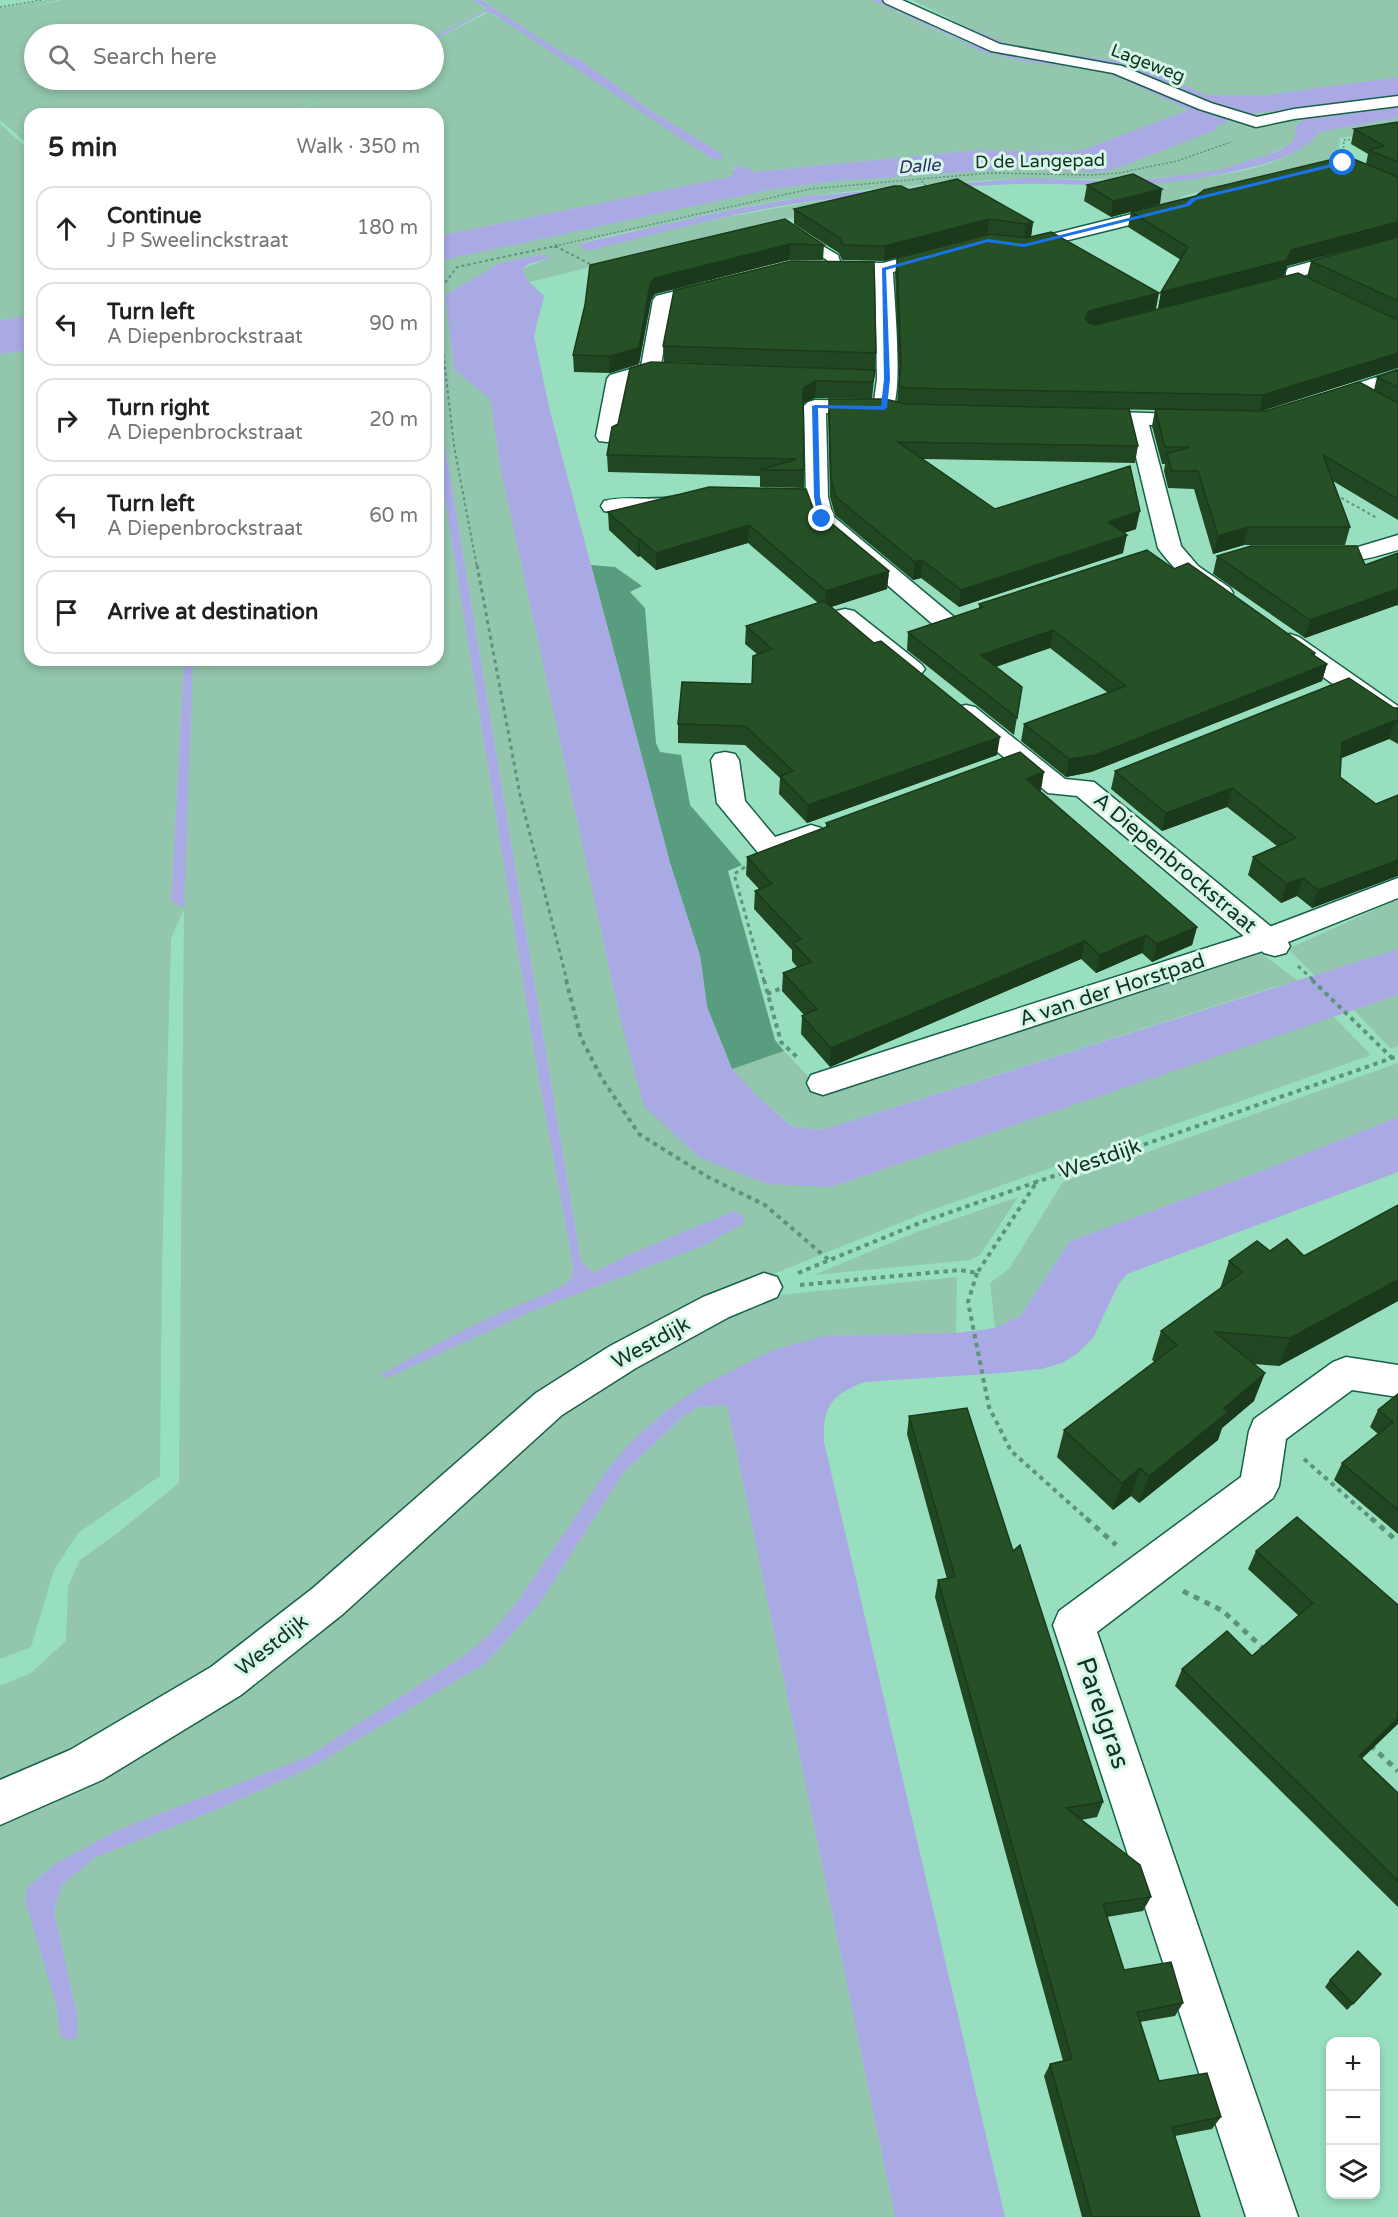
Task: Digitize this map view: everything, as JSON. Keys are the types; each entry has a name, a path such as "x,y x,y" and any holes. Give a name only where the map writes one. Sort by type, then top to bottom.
{"street":[{"name":"Lageweg","path":"891,0 996,48 1117,69 1205,106 1256,122 1283,116 1398,101"},
{"path":"997,242 1024,246 1187,205"},
{"path":"1296,280 1295,272 1398,243"},
{"path":"813,268 884,269 953,250"},
{"name":"A Diepenbrockstraat","path":"884,269 887,379 894,411 815,406 817,497 822,519 925,630 939,691 1058,787 1095,783 1271,943"},
{"path":"1240,295 1296,280 1316,291"},
{"path":"650,370 663,300 732,283"},
{"path":"607,436 617,379 650,370 674,370"},
{"path":"1302,407 1363,396 1398,376"},
{"path":"863,378 887,379"},
{"path":"1067,417 1217,420"},
{"path":"1137,418 1158,552 1200,568 1236,604"},
{"path":"793,496 817,497"},
{"path":"612,506 661,507 700,498"},
{"path":"1290,554 1360,554 1398,542"},
{"name":"A Diepenbrockstraat","path":"845,616 925,630"},
{"path":"1274,630 1398,718"},
{"path":"1315,696 1348,683"},
{"path":"990,770 1021,758"},
{"path":"725,760 731,803 770,849 832,827"},
{"name":"A van der Horstpad","path":"823,1083 1271,943 1398,887"},
{"name":"Westdijk","path":"0,1803 86,1765 226,1680 328,1600 549,1404 623,1356 717,1307 764,1287"},
{"path":"1271,1429 1346,1373 1398,1381"},
{"name":"Parelgras","path":"1271,1429 1268,1431 1258,1486 1147,1572 1074,1624 1272,2217"}],"lane":[{"path":"789,229 833,258 835,268"}],"path":[{"path":"0,7 42,0"},
{"name":"D de Langepad","path":"444,284 457,267 810,189 990,173 1091,175 1146,169 1177,161 1240,138 1256,122"},
{"path":"1343,163 1344,141 1365,137"},
{"path":"920,179 931,192"},
{"path":"555,246 602,270"},
{"path":"444,359 454,446 519,795 581,1038 601,1077 639,1134 708,1177 765,1205 830,1261"},
{"path":"1331,492 1379,519"},
{"path":"770,849 734,874 781,1042 823,1083"},
{"path":"1302,969 1392,1058"},
{"path":"767,994 789,985"},
{"name":"Westdijk","path":"764,1287 922,1222 1398,1056"},
{"path":"1038,1180 977,1273 968,1302 988,1407 1011,1451 1147,1572 1223,1611 1267,1651"},
{"path":"764,1287 960,1270 977,1273"},
{"path":"1271,1429 1398,1542"},
{"path":"1363,1739 1398,1771"}],"green space":[{"path":"49,0 58,0 23,8 64,0 473,0 486,9 485,11 444,32 444,24 24,24 24,90 444,90 444,35 489,12 554,52 712,159 722,159 722,154 653,112 579,59 568,56 481,0 873,0 952,38 1002,57 1095,70 1122,79 1190,110 1077,152 976,150 754,172 747,167 738,166 733,169 735,176 444,235 444,108 306,108 321,100 303,108 24,108 24,141 0,120 0,8"},
{"path":"912,0 1398,0 1398,77 1267,95 1206,95 1120,61 1015,47 970,30 1017,50 1113,63 1200,99 1137,75 1009,50 951,22 955,21"},
{"path":"1398,95 1398,107 1302,120 1296,126 1294,141 1260,158 1224,169 1147,178 991,180 810,196 738,208 578,244 811,202 926,190 928,195 788,219 529,282 522,269 549,258 544,254 500,263 445,295 454,370 490,399 501,471 620,1018 831,1187 1333,1016 1371,1055 929,1211 734,1290 692,1310 222,1672 0,1791 0,1686 31,1673 66,1641 68,1586 80,1560 179,1483 184,909 171,939 162,1263 160,1476 78,1533 54,1570 31,1647 0,1659 0,354 24,351 24,666 184,666 171,902 183,906 193,666 444,666 444,495 536,1063 573,1266 571,1280 548,1295 505,1311 384,1378 533,1311 702,1246 742,1224 744,1216 734,1211 628,1255 594,1273 581,1262 444,440 444,260 773,189 838,181 1006,169 1109,171 1217,129 1214,127 1242,115"},
{"path":"1398,118 1398,130 1340,138 1337,159 1182,196 1171,207 1157,211 1109,185 1191,179 1252,169 1279,160 1302,148 1319,132"},
{"path":"0,124 24,146 24,316 0,321"},
{"path":"591,565 615,567 642,586 630,592 645,608 656,743 660,752 681,755 690,805 742,865 728,871 775,1040 784,1051 732,1069 707,1007 700,956 670,863"},
{"path":"1398,899 1398,949 1315,976 1288,949"},
{"path":"1257,950 1298,981 822,1130 794,1127 759,1098 732,1069 784,1051 822,1091"},
{"path":"1398,995 1398,1046 1391,1049 1354,1010"},
{"path":"1398,1063 1398,1117 1267,1169 1070,1241 1020,1316 995,1328 990,1283 1009,1269 1063,1182"},
{"path":"1018,1197 980,1255 970,1260 814,1275 917,1232"},
{"path":"957,1277 956,1333 825,1336 666,1411 629,1444 610,1466 513,1608 489,1635 465,1655 305,1758 120,1829 56,1863 28,1888 55,2000 61,2036 77,2015 54,1911 62,1885 94,1858 218,1809 310,1768 486,1663 539,1604 624,1472 683,1417 698,1407 727,1405 895,2217 0,2217 0,1817 90,1775 559,1409 760,1297"}],"water":[{"path":"473,0 481,0 568,56 579,59 653,112 722,154 722,159 712,159 492,13 485,12 444,35 444,32 485,11 486,8"},
{"name":"Dalle","path":"873,0 880,0 955,37 985,49 1029,60 1100,69 1204,108 1200,99 1113,63 1017,50 969,31 973,29 1015,47 1120,61 1206,95 1267,95 1398,77 1398,95 1242,115 1215,127 1218,129 1109,171 1006,169 838,181 773,189 444,260 444,235 734,176 732,171 738,166 747,167 754,172 976,150 1077,152 1189,110 1122,79 1095,70 1021,61 983,52"},
{"path":"1398,107 1398,118 1319,132 1305,146 1280,159 1199,178 1127,185 992,185 865,195 757,210 587,251 578,244 729,210 809,196 1027,178 1106,181 1163,178 1219,170 1278,151 1294,141 1296,126 1302,120"},
{"path":"544,254 549,258 529,264 522,269 529,282 544,296 534,336 550,411 670,863 700,956 707,1007 732,1069 759,1098 793,1127 822,1130 1398,949 1398,995 831,1187 768,1184 700,1158 644,1106 620,1018 501,471 490,399 454,370 445,295 500,263"},
{"path":"24,316 24,351 0,354 0,321"},
{"path":"444,440 581,1262 594,1273 628,1255 734,1211 744,1216 743,1224 702,1246 533,1311 384,1379 381,1374 457,1333 546,1294 571,1280 573,1266 536,1063 444,495"},
{"path":"184,666 193,666 184,907 171,902"},
{"path":"1398,1117 1398,1172 1127,1274 1118,1285 1093,1338 1078,1353 1062,1363 1041,1369 1002,1373 864,1382 837,1397 827,1411 824,1442 1005,2217 895,2217 727,1405 698,1407 683,1417 624,1472 539,1604 486,1663 310,1768 218,1809 94,1858 62,1885 54,1911 77,2015 78,2036 71,2041 61,2037 55,2000 25,1900 27,1888 56,1863 120,1829 305,1758 465,1655 489,1635 513,1608 610,1466 629,1444 666,1411 698,1388 773,1350 825,1336 956,1333 995,1328 1020,1316 1070,1241 1267,1169"}],"building":[{"path":"1398,122 1398,162 1369,150 1384,146 1354,129"},
{"path":"1346,156 1398,177 1398,222 1291,250 1287,260 1161,292 1188,247 1131,212 1196,196 1204,190"},
{"path":"1133,174 1162,189 1113,201 1087,185"},
{"path":"957,179 1033,222 1026,224 989,219 885,246 843,245 840,238 794,209 894,186 901,186 909,190"},
{"path":"785,219 824,245 790,244 655,278 650,284 639,348 609,356 573,355 585,305 590,265"},
{"path":"1051,232 1159,293 1089,311 1085,318 1089,323 1096,325 1298,273 1398,320 1398,353 1263,395 907,388 899,386 901,362 897,258 990,234 1026,238"},
{"path":"1398,237 1398,301 1311,261"},
{"path":"791,261 874,262 876,353 663,346 674,290"},
{"path":"651,362 875,370 873,382 816,381 803,388 804,470 760,470 797,459 607,455 612,427 618,424 630,368"},
{"path":"1398,370 1398,387 1377,377"},
{"path":"1359,382 1398,403 1398,499 1323,455 1350,527 1248,527 1218,536 1198,471 1172,471 1167,454 1189,447 1165,447 1155,409 1265,411"},
{"path":"829,399 885,399 906,404 1129,409 1138,446 898,442 995,509 1130,466 1140,511 1108,522 1127,535 961,590 922,560 915,562 836,497 831,479"},
{"path":"709,487 806,489 813,508 889,571 826,591 749,525 656,553 608,512"},
{"path":"1251,546 1357,546 1365,565 1398,553 1398,589 1310,620 1217,556"},
{"path":"1147,550 1174,569 1188,563 1315,653 1312,654 1327,664 1095,755 1069,759 1024,724 1126,686 1053,630 981,655 1022,687 1017,718 908,632 983,607 979,604"},
{"path":"824,601 874,643 881,641 1000,737 808,805 780,776 793,771 745,726 678,724 682,682 752,684 753,656 772,649 746,626"},
{"path":"1349,678 1394,708 1398,708 1398,722 1396,720 1342,742 1340,777 1376,804 1398,795 1398,860 1318,890 1303,878 1287,884 1253,857 1296,838 1232,788 1166,813 1115,771"},
{"path":"1020,752 1044,772 1026,779 1197,927 1157,944 1146,935 1100,955 1085,941 831,1048 802,1016 817,1009 783,973 811,962 793,943 801,939 755,891 772,884 747,857 829,826 826,823"},
{"path":"1398,1205 1398,1280 1290,1338 1215,1332 1265,1373 1224,1408 1228,1412 1149,1476 1140,1468 1122,1483 1064,1430 1177,1345 1161,1331 1243,1272 1229,1261 1257,1241 1270,1251 1287,1239 1304,1256"},
{"path":"1398,1394 1398,1510 1342,1463 1393,1422 1378,1410"},
{"path":"967,1408 1013,1551 1020,1545 1103,1802 1066,1808 1140,1865 1151,1897 1103,1904 1124,1970 1171,1962 1183,2003 1137,2012 1159,2081 1207,2073 1221,2117 1172,2127 1200,2217 1092,2217 1050,2064 1072,2059 938,1580 955,1577 909,1416"},
{"path":"1297,1517 1398,1605 1398,1718 1359,1756 1398,1793 1398,1881 1182,1669 1227,1631 1252,1656 1313,1603 1256,1551"},
{"path":"1358,1951 1381,1974 1353,2004 1330,1980"}],"route":[{"path":"822,519 817,497 815,406 884,408 887,379 884,269 988,241 1024,246 1187,205 1194,199 1343,163"}]}
